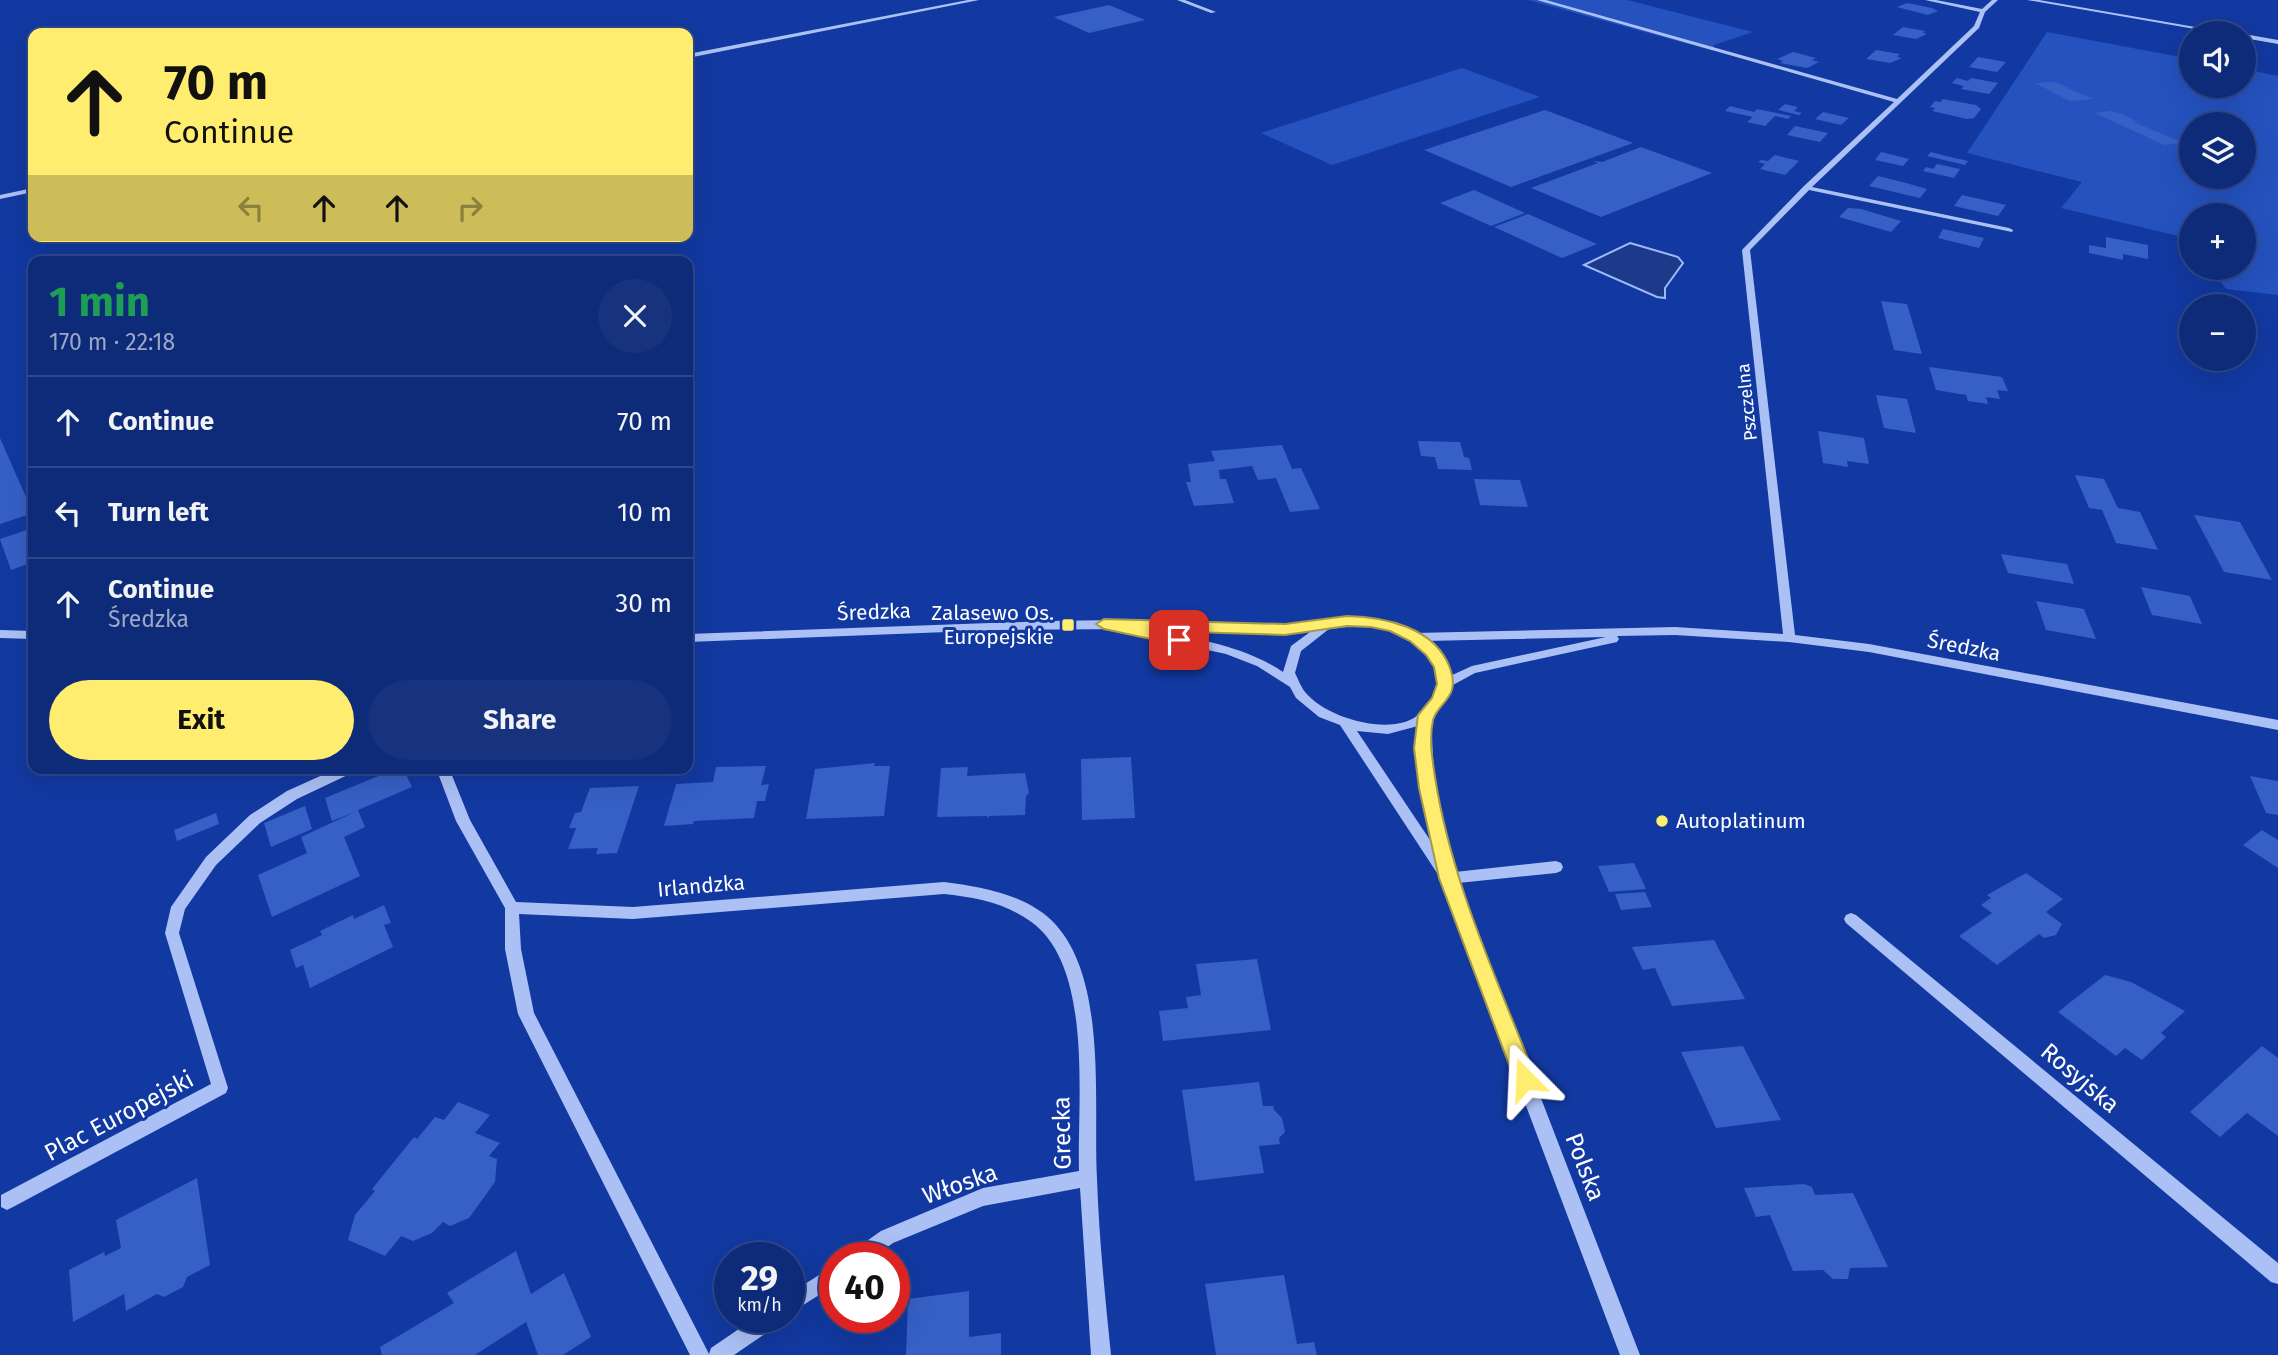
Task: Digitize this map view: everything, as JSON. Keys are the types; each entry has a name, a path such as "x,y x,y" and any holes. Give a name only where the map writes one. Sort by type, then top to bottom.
{"street":[{"path":"693,55 976,0"},
{"path":"1180,0 1213,12"},
{"path":"1540,0 1898,101"},
{"path":"1928,0 1983,11"},
{"name":"Pszczelna","path":"1789,638 1746,250 1807,188 1977,27 1983,11 1995,0"},
{"path":"2030,0 2179,25"},
{"path":"2256,38 2278,42"},
{"path":"1807,188 2009,230"},
{"path":"0,197 28,191"},
{"path":"1347,621 1371,622 1395,627 1415,637 1432,651 1442,667 1445,684 1439,701 1426,715 1409,724 1368,729 1346,725 1322,715 1302,700 1291,683 1288,665 1293,649 1306,635 1325,626 1347,621"},
{"name":"Średzka","path":"693,638 1104,624 1237,629 1325,626"},
{"name":"Średzka","path":"1104,624 1229,651 1261,663 1291,683"},
{"name":"Średzka","path":"1415,637 1714,632 1789,638 1870,648 2278,725"},
{"name":"Średzka","path":"1445,684 1472,670 1504,661 1641,633"},
{"path":"0,634 28,635"},
{"name":"Polska","path":"1426,715 1422,748 1428,788 1449,878 1630,1355"},
{"name":"Polska","path":"1346,725 1449,878"},
{"name":"Plac Europejski","path":"7,1201 220,1087 172,933 178,907 211,861 255,820 292,795 338,774"},
{"path":"444,774 463,821 512,908 513,949 526,1014 700,1355"},
{"path":"1449,878 1556,867"},
{"name":"Irlandzka","path":"512,908 633,913 944,888 972,890 1009,901 1043,920"},
{"name":"Rosyjska","path":"1851,919 2278,1275"},
{"name":"Grecka","path":"1043,920 1060,939 1073,964 1085,1034 1087,1178 1101,1355"},
{"name":"Włoska","path":"880,1242 983,1197 1087,1178"},
{"path":"718,1355 750,1333"}],"shaded area":[{"path":"1528,0 1627,0 1753,32 1714,45 1714,51"},
{"path":"2047,32 2179,57 2179,98 2256,98 2256,71 2278,76 2278,295 2226,289 2220,280 2256,280 2256,203 2179,203 2179,236 2061,208 2082,182 1967,153"},
{"path":"1462,68 1540,97 1332,165 1261,133"},
{"path":"1630,243 1678,257 1683,263 1665,288 1665,298 1584,265"}],"building":[{"path":"1907,3 1938,11 1928,15 1897,7"},
{"path":"1109,5 1145,20 1089,33 1054,17"},
{"path":"1903,27 1925,31 1923,33 1927,34 1916,39 1893,35"},
{"path":"1876,50 1900,54 1897,57 1902,58 1890,63 1866,59"},
{"path":"1793,52 1816,58 1812,60 1819,62 1807,68 1780,63 1783,61 1777,59"},
{"path":"1978,57 2006,62 1997,72 1969,67"},
{"path":"1957,78 1998,83 1989,94 1961,89 1964,86 1952,83"},
{"path":"2055,82 2094,99 2070,101 2035,83"},
{"path":"1943,99 1976,105 1981,109 1974,118 1967,119 1932,111 1935,108 1930,107 1935,101 1940,102"},
{"path":"1785,104 1798,107 1794,111 1802,113 1799,115 1778,110"},
{"path":"1730,106 1791,116 1788,119 1775,116 1765,126 1747,122 1753,117 1725,111"},
{"path":"1545,110 1633,143 1511,187 1424,150"},
{"path":"2111,111 2122,114 2137,121 2133,122 2179,141 2179,144 2164,145 2095,113"},
{"path":"1823,112 1849,118 1841,125 1815,119"},
{"path":"1795,126 1828,133 1820,142 1787,135"},
{"path":"1641,147 1712,173 1601,217 1531,188 1598,163 1593,161 1602,162"},
{"path":"1881,152 1909,159 1903,166 1875,160"},
{"path":"1931,152 1968,161 1965,165 1927,156"},
{"path":"1775,155 1799,161 1785,175 1760,169 1765,164 1758,162 1768,161"},
{"path":"1937,164 1960,169 1954,178 1923,171 1926,167 1933,169"},
{"path":"1878,176 1927,189 1920,198 1869,186"},
{"path":"1474,190 1525,213 1491,226 1440,203"},
{"path":"1962,195 2006,205 1998,216 1954,206"},
{"path":"1848,208 1861,209 1901,221 1891,232 1839,217"},
{"path":"1528,214 1597,244 1562,258 1494,227"},
{"path":"1943,229 1984,238 1979,248 1938,238"},
{"path":"2106,237 2148,245 2148,259 2123,254 2123,260 2089,253 2089,245 2106,248"},
{"path":"1881,301 1907,304 1922,354 1894,350"},
{"path":"1929,367 2002,377 2008,391 1997,390 2000,399 1986,397 1988,404 1968,401 1966,395 1936,390"},
{"path":"1876,395 1907,399 1916,433 1884,428"},
{"path":"1818,431 1864,438 1869,464 1847,461 1848,467 1823,463"},
{"path":"0,438 28,502 28,515 0,524"},
{"path":"1418,441 1460,442 1464,457 1469,458 1472,470 1438,469 1435,457 1421,456"},
{"path":"1282,445 1292,469 1301,468 1320,509 1290,512 1276,478 1258,480 1252,466 1219,470 1220,479 1226,479 1234,503 1194,506 1186,482 1191,482 1188,464 1215,461 1211,451"},
{"path":"2075,475 2104,479 2118,508 2140,512 2158,550 2116,543 2102,510 2089,508"},
{"path":"1474,479 1520,480 1528,507 1480,505"},
{"path":"2194,515 2240,522 2272,580 2224,572"},
{"path":"28,530 28,564 11,570 0,539"},
{"path":"2001,554 2067,564 2074,584 2008,573"},
{"path":"2141,587 2190,596 2202,624 2152,615"},
{"path":"2036,601 2084,609 2096,639 2046,630"},
{"path":"1131,757 1135,818 1082,820 1081,759"},
{"path":"875,763 874,766 890,766 884,816 806,819 815,769"},
{"path":"766,766 761,785 769,784 765,801 757,801 754,818 694,821 693,824 664,826 676,784 713,782 716,767"},
{"path":"968,767 967,776 1025,773 1029,793 1026,796 1025,815 989,818 937,817 941,768"},
{"path":"383,774 406,774 412,787 358,810 365,827 344,837 360,876 272,917 258,875 307,853 301,837 355,812 332,821 325,798"},
{"path":"2250,776 2278,781 2278,815 2266,813"},
{"path":"639,786 617,853 596,854 598,848 568,849 576,828 569,828 575,813 581,812 590,788"},
{"path":"305,806 312,829 271,847 264,823"},
{"path":"216,813 219,824 177,841 174,830"},
{"path":"2262,830 2278,840 2278,868 2243,845"},
{"path":"1634,863 1646,889 1609,892 1598,866"},
{"path":"2026,873 2063,899 2046,912 2062,924 2056,935 2044,938 2039,934 1997,965 1959,936 1992,913 1981,905 1991,898 1987,895"},
{"path":"1645,892 1652,907 1621,910 1615,894"},
{"path":"384,905 391,923 384,925 393,947 310,988 303,965 296,968 290,950 322,935 320,931 353,915 354,919"},
{"path":"1714,940 1745,999 1672,1006 1655,968 1643,970 1632,947"},
{"path":"1257,959 1271,1030 1163,1041 1159,1011 1188,1008 1186,997 1201,995 1196,964"},
{"path":"2105,975 2131,982 2185,1011 2161,1033 2166,1037 2142,1060 2125,1048 2116,1056 2058,1012"},
{"path":"1743,1046 1781,1120 1716,1128 1681,1052"},
{"path":"2262,1046 2278,1058 2278,1136 2247,1113 2220,1137 2190,1112"},
{"path":"1259,1082 1263,1106 1273,1106 1282,1118 1285,1132 1279,1138 1280,1144 1259,1146 1264,1173 1195,1181 1182,1090"},
{"path":"458,1102 490,1115 475,1133 500,1143 489,1156 497,1159 495,1182 469,1218 450,1226 443,1222 432,1233 413,1241 401,1236 385,1256 348,1240 355,1215 375,1191 372,1189 414,1137 417,1139 435,1117 444,1120"},
{"path":"197,1178 210,1265 187,1277 183,1287 164,1297 157,1294 126,1311 124,1294 73,1322 69,1270 104,1252 105,1256 121,1248 116,1220"},
{"path":"1804,1184 1812,1187 1815,1195 1853,1193 1888,1267 1850,1268 1848,1279 1833,1279 1823,1270 1793,1271 1770,1215 1756,1217 1744,1188"},
{"path":"516,1251 531,1294 564,1273 591,1337 563,1355 538,1355 526,1322 475,1355 382,1355 380,1347 454,1303 447,1293"},
{"path":"1284,1275 1297,1344 1314,1342 1317,1355 1216,1355 1205,1284"},
{"path":"969,1291 969,1337 1001,1333 1001,1355 906,1355 907,1333 910,1333 910,1299"}],"place":[{"name":"Zalasewo Os. Europejskie","path":"1068,625"},
{"name":"Autoplatinum","path":"1662,821"}],"route":[{"path":"1179,640 1104,624 1285,629 1325,626 1347,621 1371,622 1395,627 1415,637 1432,651 1442,667 1445,684 1439,701 1426,715 1422,748 1428,788 1449,878 1525,1079"}]}
